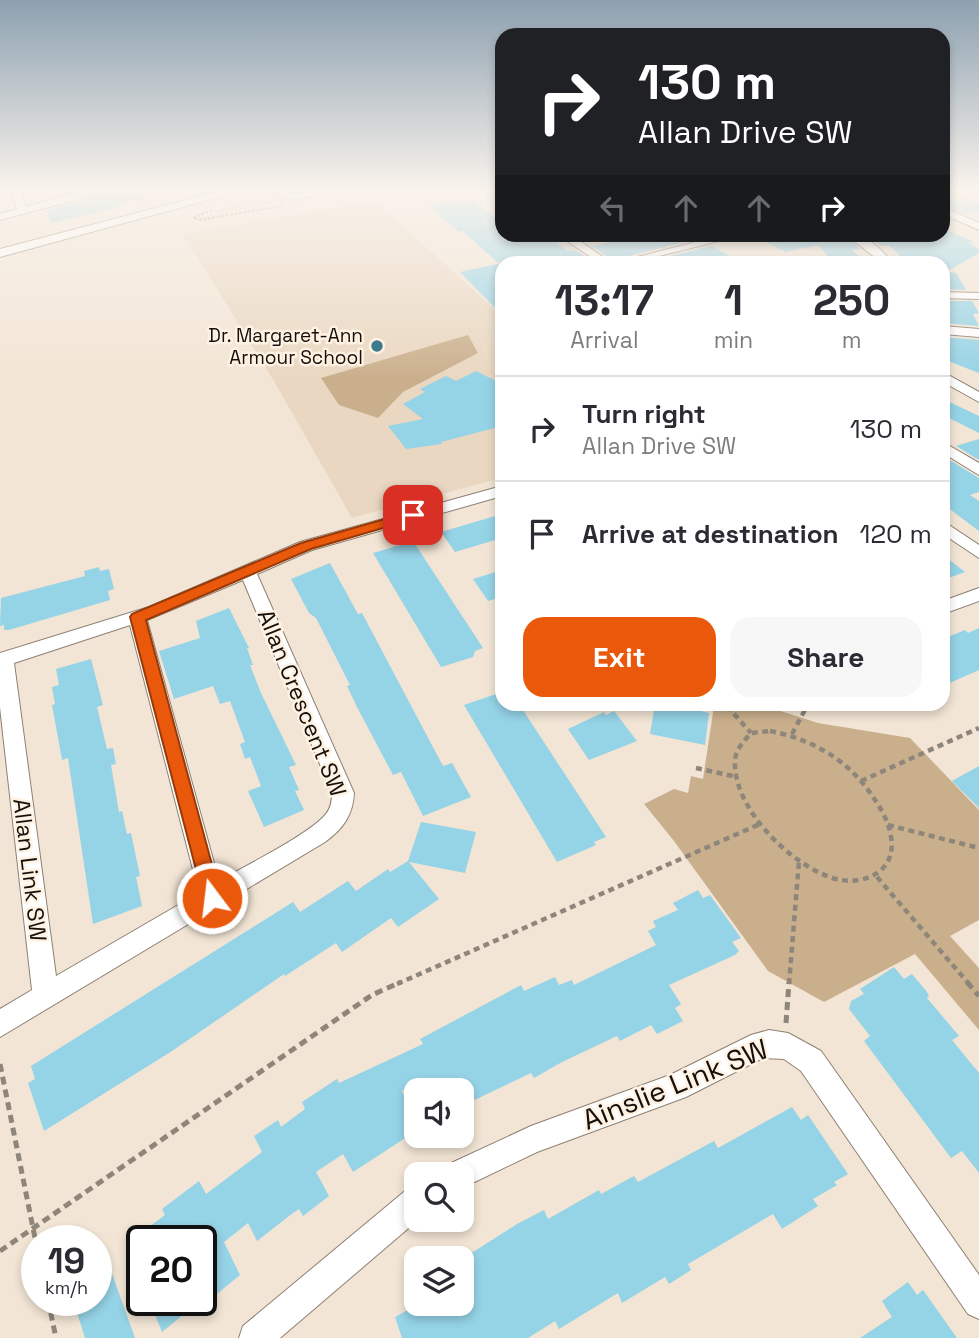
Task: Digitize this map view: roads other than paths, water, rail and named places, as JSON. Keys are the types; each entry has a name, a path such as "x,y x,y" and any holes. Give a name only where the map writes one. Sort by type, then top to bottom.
{"street":[{"path":"950,295 979,296"},
{"path":"950,331 979,333"},
{"path":"950,380 979,398"},
{"path":"950,451 979,470"},
{"path":"2,660 137,617 306,546 495,493"},
{"path":"950,531 979,553"},
{"name":"Allan Crescent SW","path":"0,1024 325,830 343,809 343,793 248,572"},
{"path":"950,605 979,594"},
{"path":"137,617 212,898"},
{"name":"Allan Link SW","path":"2,660 46,997"},
{"name":"Ainslie Link SW","path":"474,1167 531,1140 676,1087 752,1048 774,1042 792,1046 811,1061 979,1303"},
{"path":"255,1338 404,1212"}],"place":[{"name":"Dr. Margaret-Ann Armour School","path":"377,346"}]}
